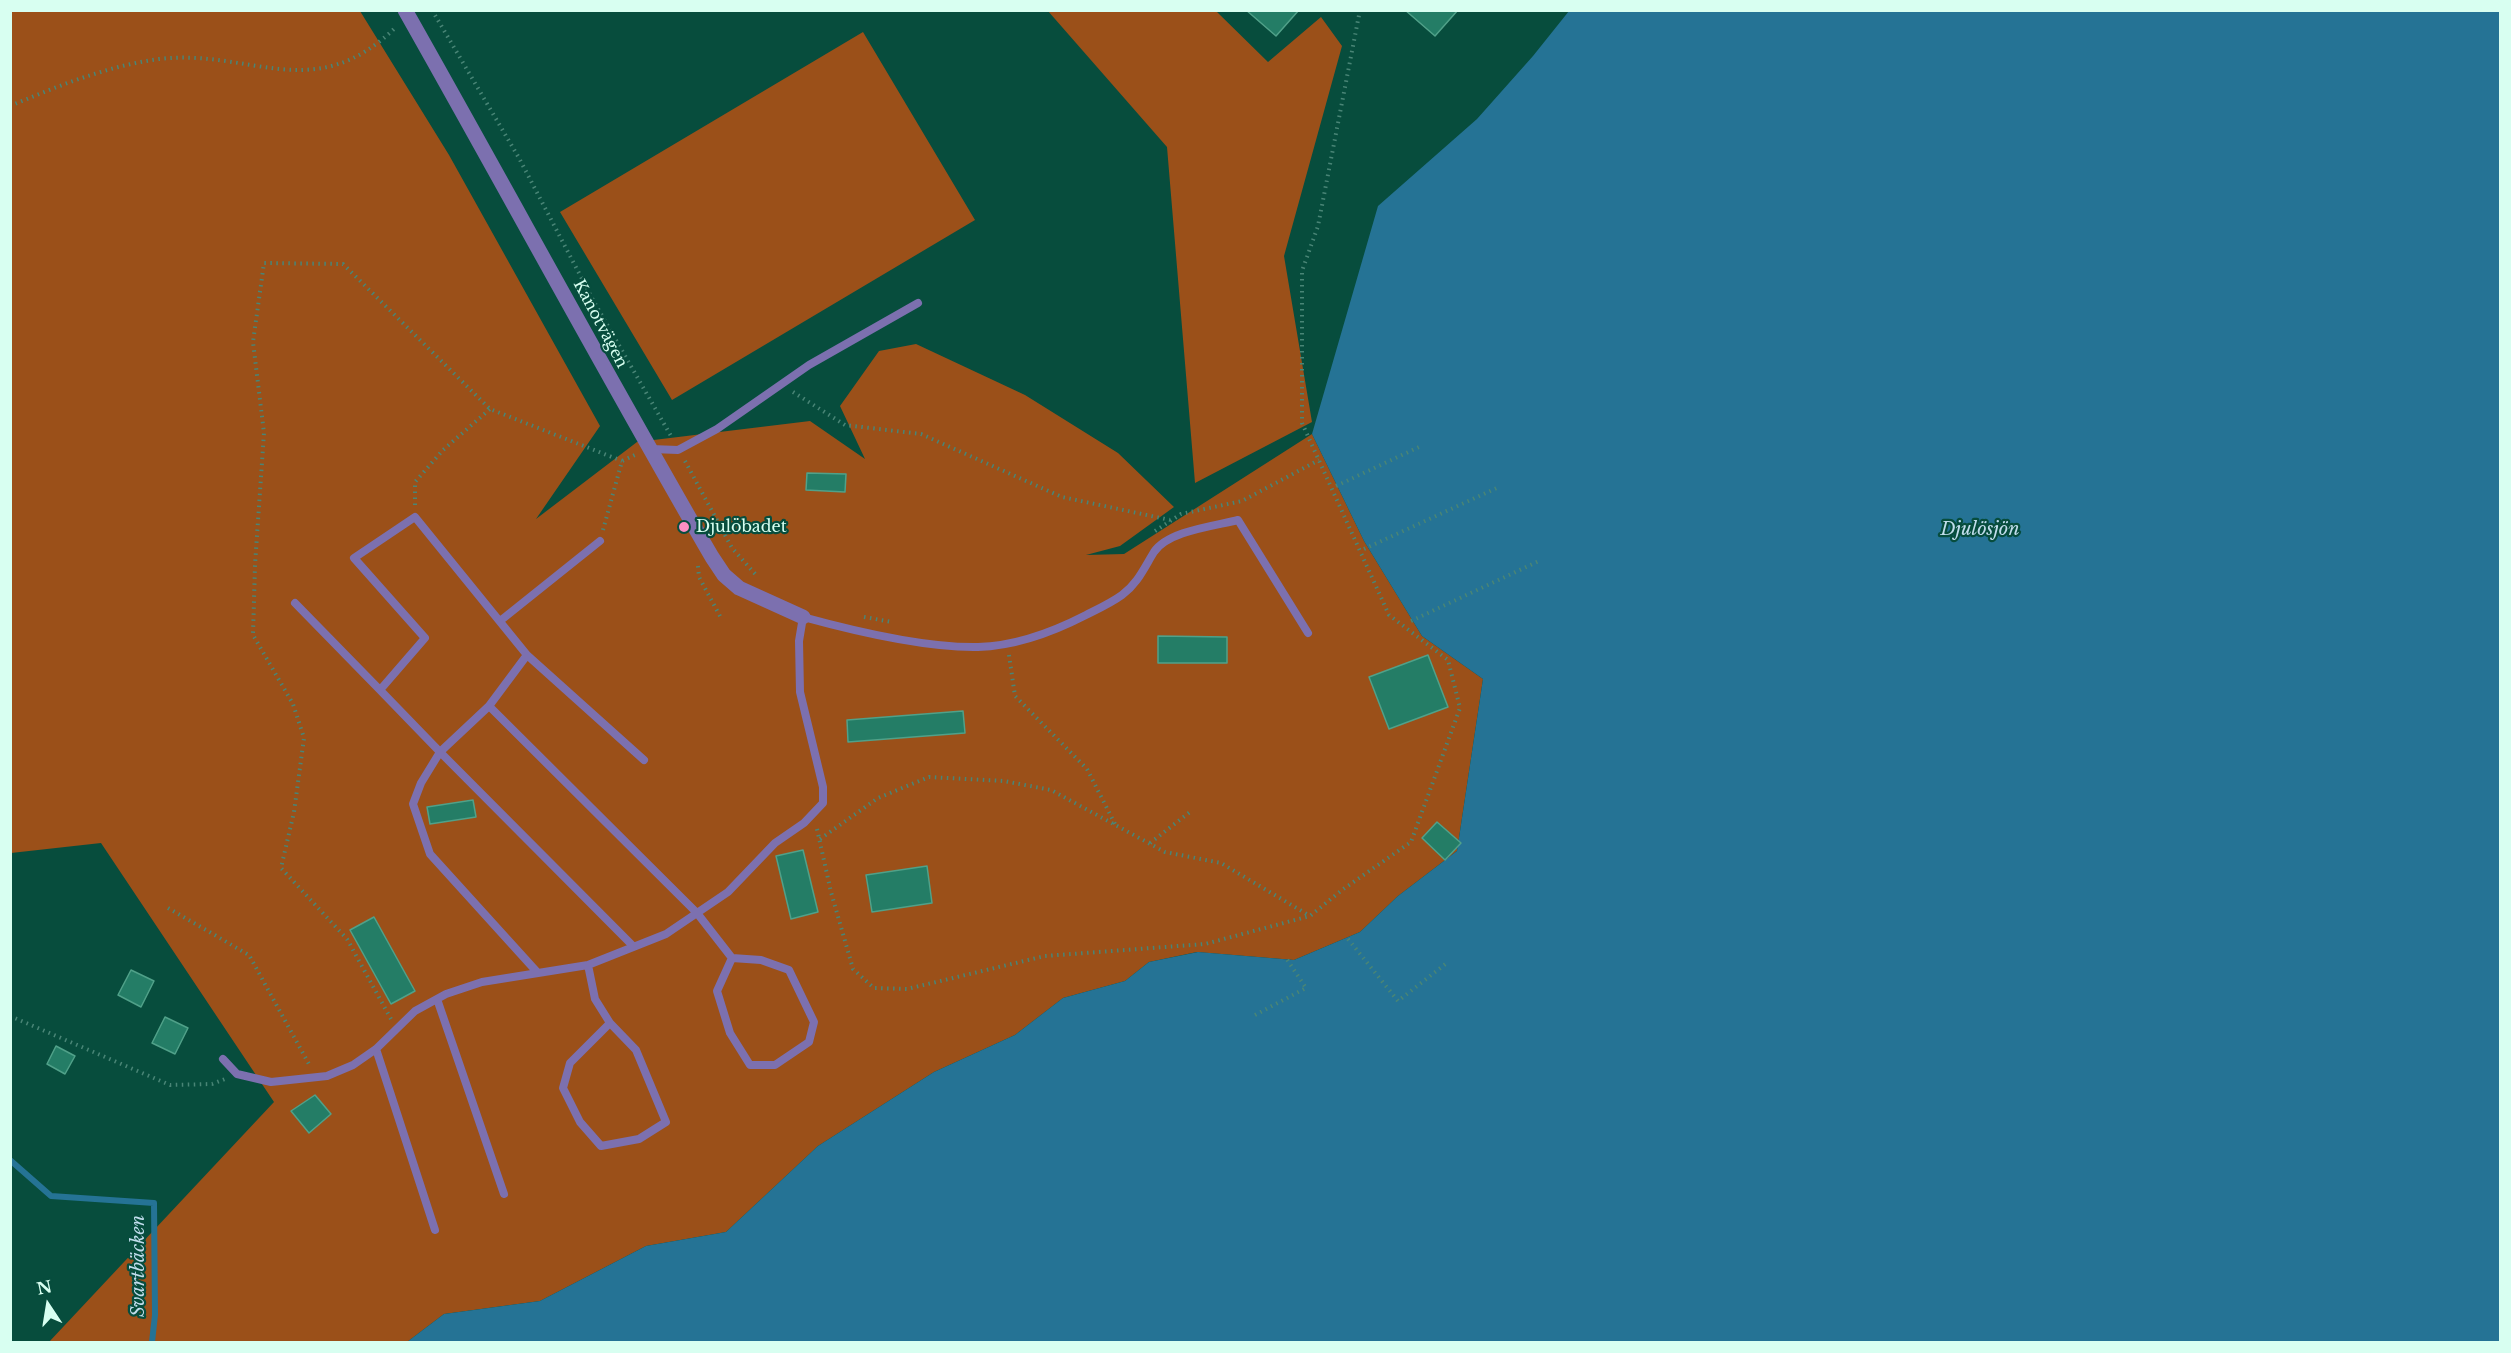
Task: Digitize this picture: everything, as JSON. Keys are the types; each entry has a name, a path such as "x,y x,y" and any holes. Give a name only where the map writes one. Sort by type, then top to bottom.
{"street":[{"name":"Kanotvägen","path":"406,13 712,557 731,583 803,617"}],"lane":[{"path":"650,449 678,450 717,429 809,365 918,303"},
{"path":"380,690 425,638 354,558 415,517 527,655 644,760"},
{"path":"223,1059 237,1074 271,1082 327,1076 353,1065 376,1049 415,1011 437,999 482,982 588,965 666,934 728,892 775,843 804,823 823,803 823,787 800,692 799,641 803,617 846,629 940,644 980,647 1007,643 1068,624 1122,596 1141,577 1155,551 1170,537 1238,520 1308,633"},
{"path":"500,621 600,541"},
{"path":"295,603 633,946"},
{"path":"527,655 489,705 440,752 421,783 413,804 430,854 537,972"},
{"path":"489,705 698,913 732,958 761,960 789,970 814,1022 809,1042 775,1065 750,1065 730,1033 717,991 732,958"},
{"path":"588,965 595,999 610,1023 636,1050 666,1122 639,1139 602,1146 580,1122 563,1088 570,1063 610,1023"},
{"path":"437,999 504,1194"},
{"path":"376,1049 435,1230"}],"path":[{"path":"432,10 519,158 593,300 732,548 748,569 760,579"},
{"path":"813,813 831,892 853,969 874,988 907,989 1045,956 1205,944 1310,916 1411,842 1460,708 1448,660 1389,615 1302,423 1302,271 1318,226 1360,10"},
{"path":"10,106 95,73 159,59 211,59 292,72 323,68 347,60 366,50 387,35 406,13"},
{"path":"396,1029 347,939 280,867 294,812 304,738 293,704 253,635 255,565 264,433 253,342 264,262 343,264 490,409 622,461 650,449"},
{"path":"781,385 845,425 921,434 1062,497 1171,520"},
{"path":"415,517 415,482 443,450 490,409"},
{"path":"1336,486 1419,447"},
{"path":"1148,537 1171,520 1193,510 1242,501 1318,460"},
{"path":"600,541 622,461"},
{"path":"1364,549 1499,487"},
{"path":"1411,621 1539,561"},
{"path":"858,615 900,624"},
{"path":"1007,643 1015,696 1087,769 1115,824"},
{"path":"820,839 878,798 929,777 1004,781 1051,790 1165,852 1221,862 1310,916"},
{"path":"1150,843 1190,812"},
{"path":"168,908 249,955 316,1077"},
{"path":"1348,939 1398,1001 1448,962"},
{"path":"1255,1015 1306,988 1286,958"},
{"path":"10,1016 170,1085 212,1084 237,1074"}],"shaded area":[{"path":"10,11 360,11 449,155 600,426 536,519 637,442 810,421 865,459 840,406 879,351 916,344 1025,395 1118,453 1174,507 1120,546 1086,555 1124,554 1312,434 1364,541 1422,636 1483,679 1457,851 1398,896 1360,932 1294,960 1197,952 1149,962 1125,981 1063,998 1015,1035 934,1072 818,1146 726,1232 646,1246 540,1301 444,1314 407,1342 49,1342 274,1102 101,843 11,853"},
{"path":"1048,11 1216,11 1268,62 1321,17 1342,46 1284,256 1312,422 1195,483 1167,147"},
{"path":"863,32 975,220 672,400 560,212"}],"water":[{"name":"Djulösjön","path":"1569,11 2500,11 2500,1342 407,1342 444,1314 540,1301 646,1246 726,1232 818,1146 934,1072 1015,1035 1063,998 1125,981 1149,962 1198,952 1294,960 1360,932 1398,896 1457,851 1483,679 1422,636 1364,541 1312,434 1378,206 1477,119"}],"building":[{"path":"1246,10 1299,10 1276,36"},
{"path":"1405,10 1458,10 1435,36"},
{"path":"807,473 846,474 845,492 806,490"},
{"path":"1158,636 1227,637 1227,663 1158,663"},
{"path":"1428,655 1448,707 1389,729 1369,677"},
{"path":"963,711 965,733 848,742 847,720"},
{"path":"473,800 476,817 430,824 427,807"},
{"path":"1437,822 1461,843 1445,860 1422,838"},
{"path":"803,850 818,912 791,919 776,856"},
{"path":"927,866 932,903 872,912 866,875"},
{"path":"374,917 415,991 391,1004 350,930"},
{"path":"131,970 154,981 141,1007 118,995"},
{"path":"165,1017 188,1028 175,1054 152,1043"},
{"path":"56,1046 75,1056 65,1074 47,1064"},
{"path":"315,1095 331,1114 309,1133 291,1111"}],"waterway":[{"name":"Svartbäcken","path":"10,1160 51,1196 154,1203 155,1315 152,1342"}],"place":[{"name":"Djulöbadet","path":"684,527"}]}
